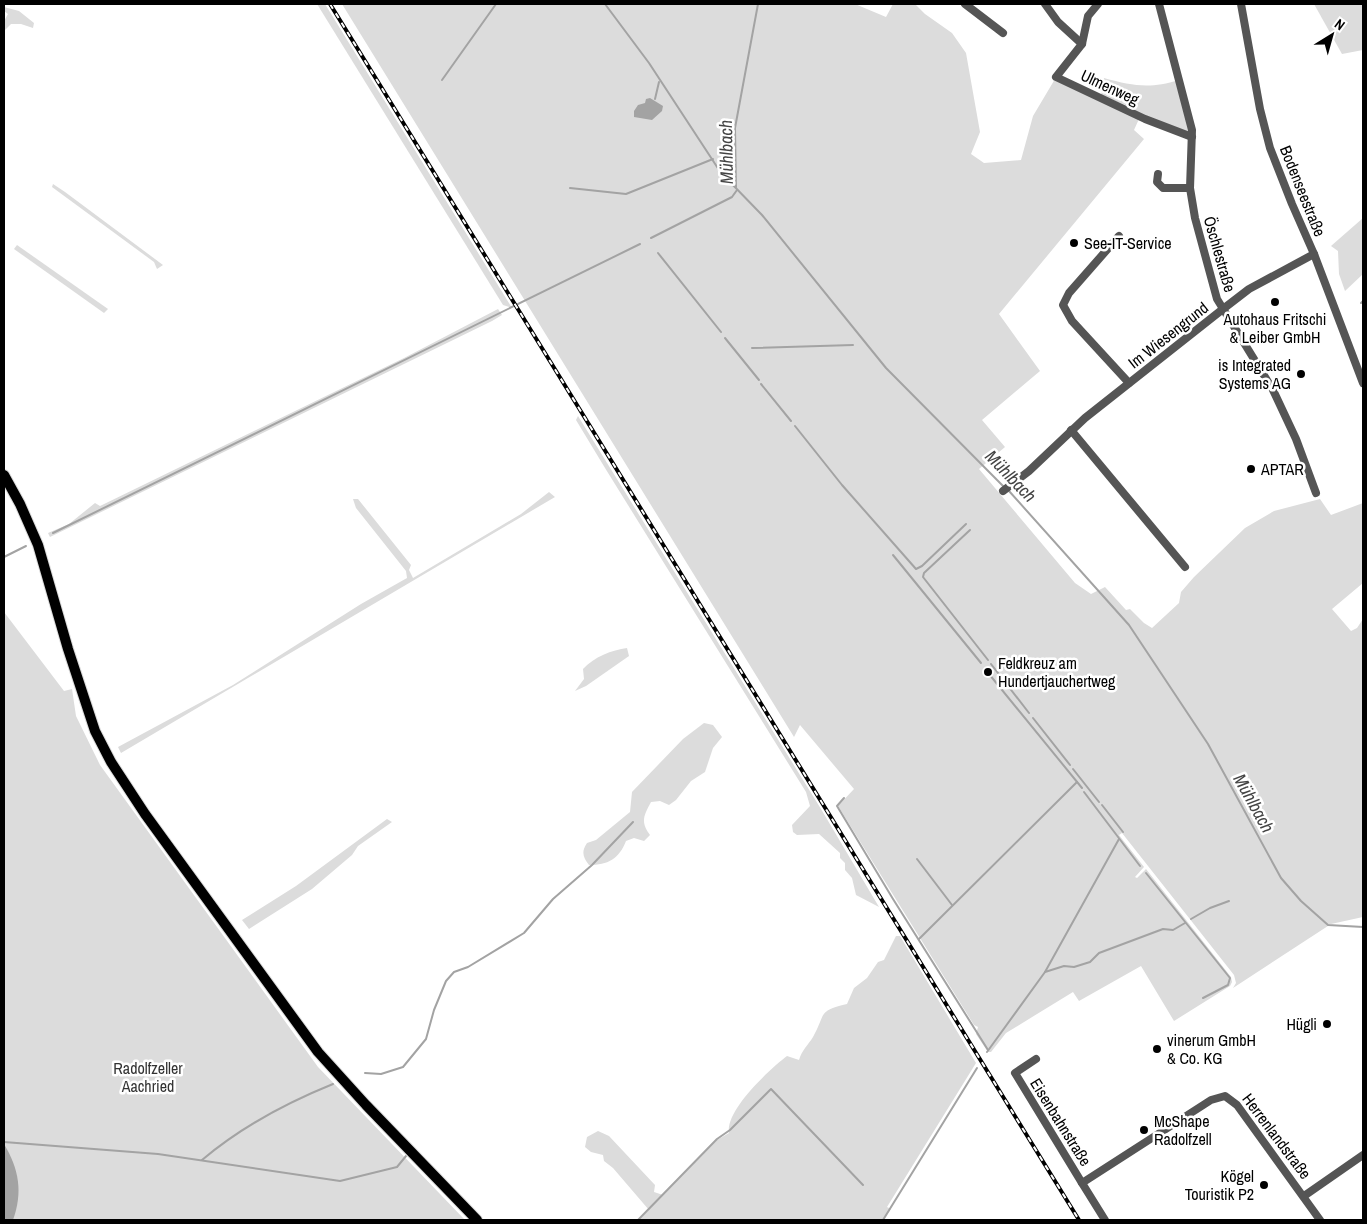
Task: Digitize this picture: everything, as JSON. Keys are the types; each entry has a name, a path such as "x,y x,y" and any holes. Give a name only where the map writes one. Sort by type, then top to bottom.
{"main road":[{"path":"4,475 20,504 38,545 68,649 92,722 111,762 145,814 318,1052 366,1105 477,1220"}],"street":[{"path":"966,4 1003,33"},
{"path":"1045,4 1058,22 1082,44"},
{"path":"1082,44 1088,16 1098,4"},
{"name":"Öschlestraße","path":"1159,4 1192,136 1190,188 1202,249 1217,299 1273,390 1296,439 1316,493"},
{"name":"Bodenseestraße","path":"1241,4 1260,109 1270,148 1314,254 1363,383"},
{"name":"Ulmenweg","path":"1082,44 1056,77 1153,122 1192,136"},
{"path":"1158,174 1157,182 1163,188 1190,188"},
{"path":"1119,236 1069,293 1063,305 1072,321 1129,383"},
{"name":"Im Wiesengrund","path":"1006,489 1029,471 1071,430 1223,309 1249,290 1314,254"},
{"path":"1071,430 1185,566"},
{"name":"Eisenbahnstraße","path":"1036,1059 1014,1073 1105,1220"},
{"name":"Eisenbahnstraße","path":"1082,1182 1211,1100 1225,1096"},
{"name":"Herrenlandstraße","path":"1225,1096 1238,1105 1320,1220"},
{"name":"Herrenlandstraße","path":"1304,1196 1363,1155"}],"green space":[{"path":"317,4 325,4 512,308 503,305"},
{"path":"342,4 855,4 886,17 893,4 915,4 925,14 952,33 966,53 980,132 971,154 984,163 1021,160 1033,116 1055,79 1139,119 1134,130 1144,139 999,314 1040,371 982,420 1005,447 979,469 1075,583 1091,594 1105,587 1126,610 1130,609 1152,628 1179,603 1181,592 1194,577 1245,528 1274,511 1320,499 1331,515 1363,503 1363,583 1332,609 1351,631 1357,628 1363,619 1363,917 1331,924 1233,988 1236,983 1234,975 1122,833 1119,835 1144,867 1135,877 1137,878 1146,869 1231,977 1232,982 1230,986 1174,1021 1141,966 1079,1001 1073,992 1006,1033 991,1052 988,1052 976,1034 978,1027 974,1025 838,806 854,789 800,725 794,737"},
{"path":"1314,4 1363,4 1363,50 1342,54"},
{"path":"4,7 19,11 34,23 33,28 21,24 11,24 4,31 4,21 8,14 4,11"},
{"path":"1104,78 1142,85 1159,85 1179,80 1192,137 1145,119 1130,107 1101,95"},
{"path":"53,184 163,265 157,269 154,262 52,187"},
{"path":"1363,218 1363,274 1345,291 1339,274 1338,251 1331,246"},
{"path":"17,245 108,309 104,313 14,249"},
{"path":"498,309 502,315 492,321 50,537 48,533 69,524 95,503 100,506 404,358"},
{"path":"578,416 821,809 879,907 856,895 852,878 845,870 845,863 840,858 840,853 819,834 797,835 793,832 792,825 810,806 806,792 605,468 576,420"},
{"path":"549,492 555,497 121,753 118,747 233,685 361,604 407,578 406,571 356,508 353,499 358,499 411,565 409,570 413,578 521,514"},
{"name":"Radolfzeller Aachried","path":"4,612 64,691 72,689 76,716 100,765 318,1067 465,1220 4,1220"},
{"path":"627,648 629,656 586,686 575,691 584,679 583,669 587,665 615,650"},
{"path":"704,723 713,725 722,737 713,748 705,772 691,781 676,800 669,805 660,801 651,802 644,818 645,826 650,835 644,841 634,838 626,841 620,852 612,860 602,864 589,865 584,854 587,843 596,840 630,812 632,792 683,739"},
{"path":"387,819 392,822 358,846 352,855 312,889 249,929 242,920 296,886"},
{"path":"896,936 900,936 976,1063 887,1207 891,1209 883,1220 639,1220 649,1210 613,1168 604,1161 603,1155 591,1152 585,1147 587,1137 598,1131 609,1136 655,1185 654,1192 663,1195 717,1140 729,1133 734,1113 750,1090 787,1056 799,1060 826,1011 847,1004 854,988 867,978 878,962 884,960"}],"shaded area":[{"path":"650,98 663,106 662,111 652,120 634,117 634,111 638,105 645,103 646,99"},
{"path":"4,1144 13,1162 18,1181 18,1200 13,1220 4,1220"}],"waterway":[{"path":"442,80 496,4"},
{"path":"605,4 649,63 723,176"},
{"name":"Mühlbach","path":"736,187 735,128 758,4"},
{"path":"655,99 659,82"},
{"path":"570,188 626,194 713,159"},
{"name":"Mühlbach","path":"729,181 762,215 886,368 1005,488"},
{"path":"651,238 732,197 737,190"},
{"path":"53,533 640,244"},
{"path":"658,253 721,332"},
{"path":"725,338 759,380"},
{"path":"752,348 853,345"},
{"path":"761,384 791,421"},
{"path":"795,426 842,485 916,569 922,566 966,524"},
{"name":"Mühlbach","path":"1009,491 1129,625 1208,744 1281,878 1301,901 1328,925 1363,927"},
{"path":"970,530 924,573 923,577 988,660"},
{"path":"4,557 26,546"},
{"path":"893,555 981,663"},
{"path":"991,664 1029,713"},
{"path":"989,674 1082,788"},
{"path":"1033,718 1070,765"},
{"path":"1073,769 1099,802"},
{"path":"919,939 1077,782"},
{"path":"1084,792 1140,866"},
{"path":"844,798 837,806 988,1050"},
{"path":"1102,805 1123,832"},
{"path":"365,1073 381,1074 403,1067 426,1039 434,1010 446,981 454,972 468,967 524,933 553,899 592,865 633,822"},
{"path":"987,1052 1045,972 1119,839"},
{"path":"917,859 952,905"},
{"path":"1146,873 1230,978 1228,985 1203,998"},
{"path":"1191,919 1210,908 1229,901"},
{"path":"1045,972 1064,966 1074,967 1090,962 1099,953 1163,929 1173,930 1185,923"},
{"path":"883,1220 977,1068"},
{"path":"202,1160 248,1126 298,1099 333,1084"},
{"path":"638,1220 717,1139 730,1130 771,1089 863,1185"},
{"path":"4,1142 158,1154 340,1181 397,1167 406,1156"}],"railway":[{"path":"330,4 1079,1220"}],"place":[{"name":"See-IT-Service","path":"1074,243"},
{"name":"Autohaus Fritschi & Leiber GmbH","path":"1275,302"},
{"name":"is Integrated Systems AG","path":"1301,374"},
{"name":"APTAR","path":"1251,469"},
{"name":"Feldkreuz am Hundertjauchertweg","path":"988,672"},
{"name":"Hügli","path":"1327,1024"},
{"name":"vinerum GmbH & Co. KG","path":"1157,1049"},
{"name":"McShape Radolfzell","path":"1144,1130"},
{"name":"Kögel Touristik P2","path":"1264,1185"}]}
